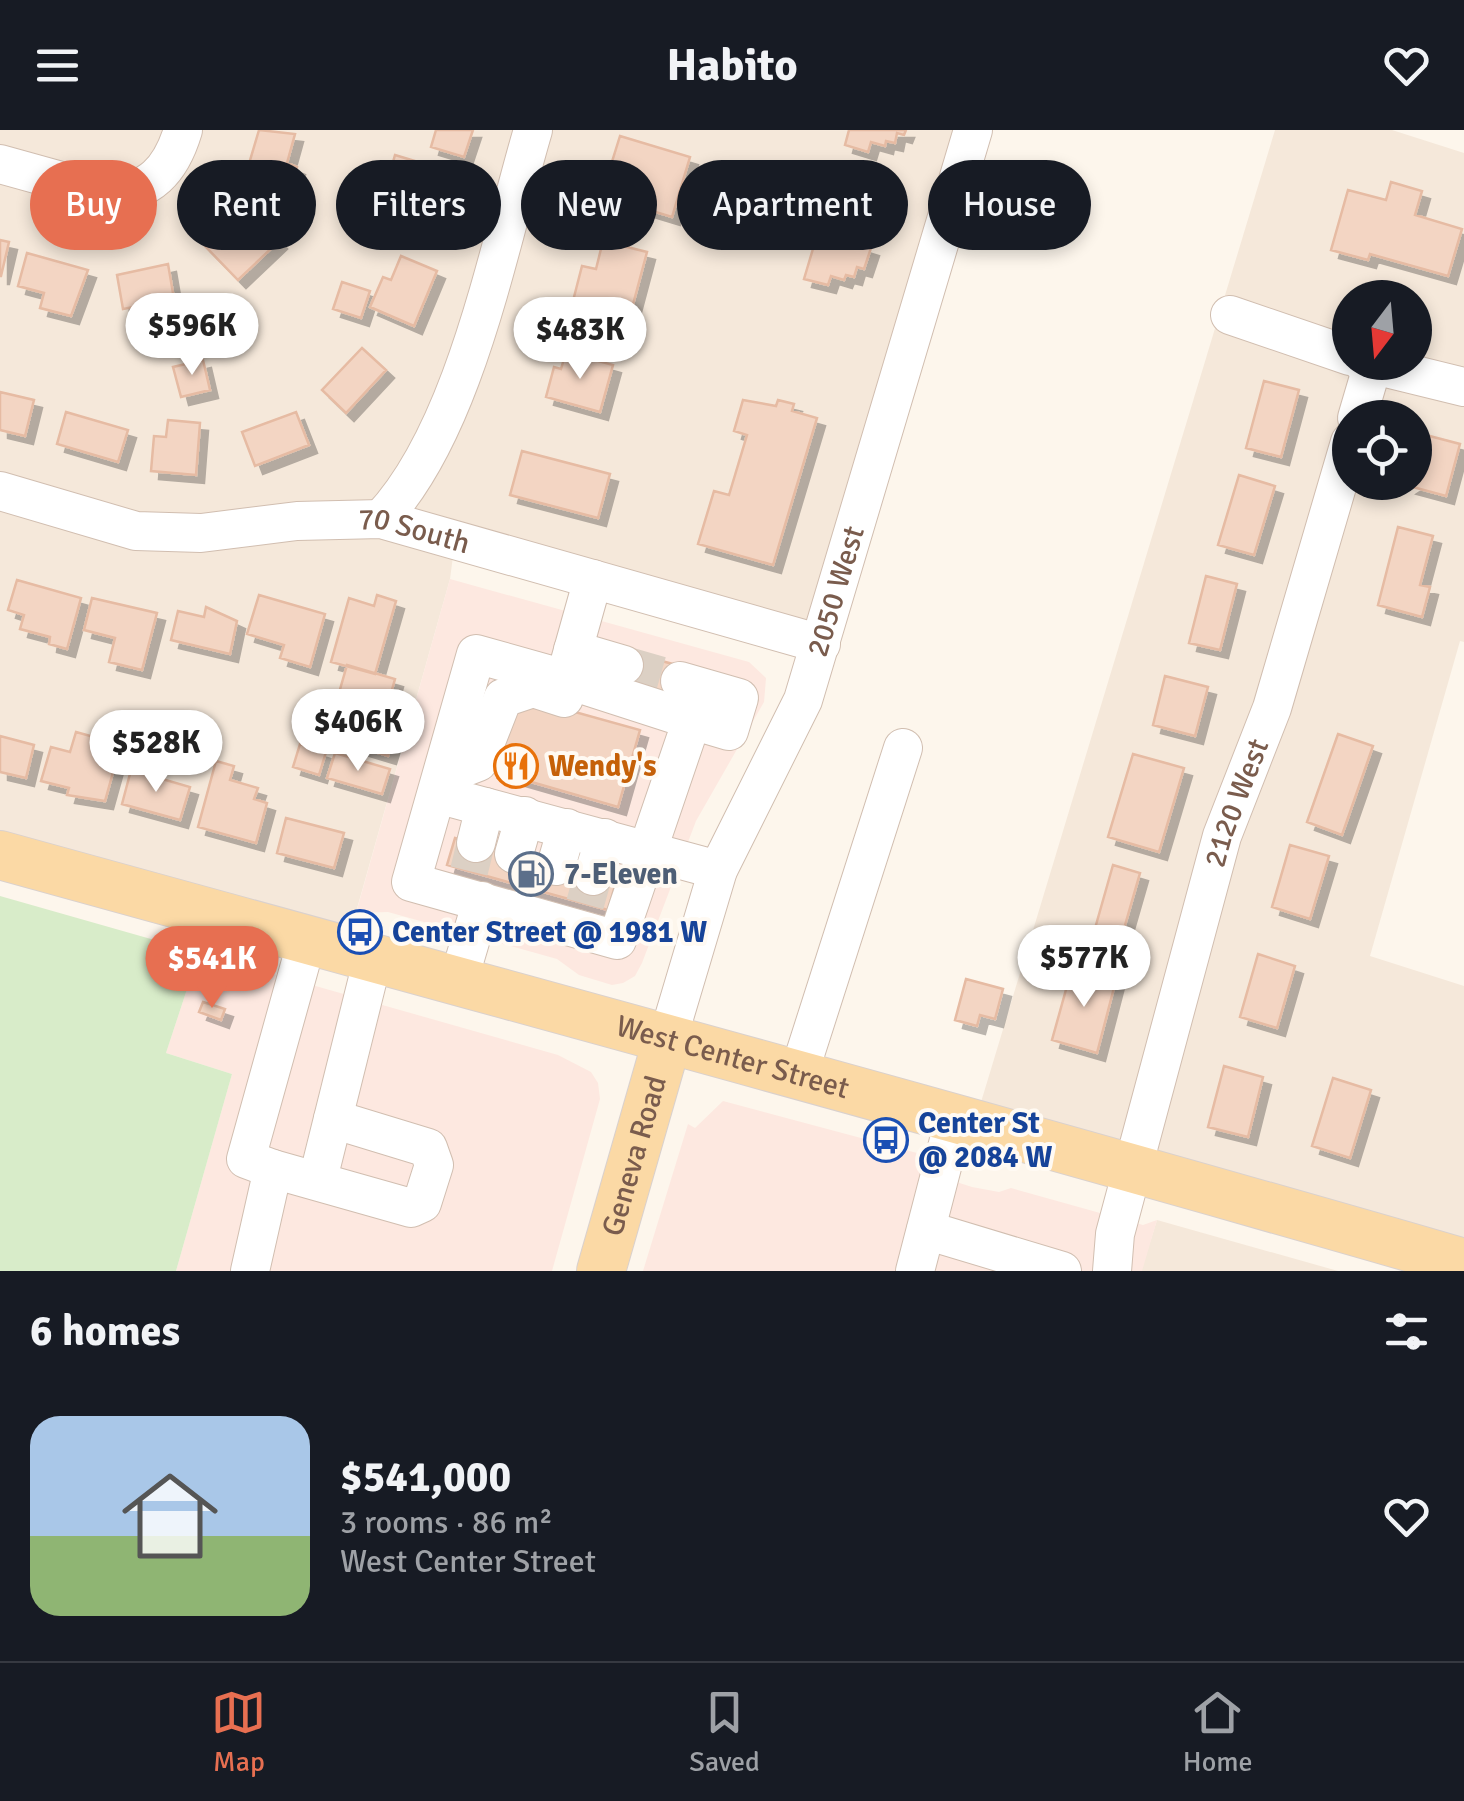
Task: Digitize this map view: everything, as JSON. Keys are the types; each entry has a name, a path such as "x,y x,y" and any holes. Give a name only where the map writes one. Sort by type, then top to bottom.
{"main road":[{"name":"West Center Street","path":"0,855 955,1117 1464,1264"},
{"name":"Geneva Road","path":"601,1271 667,1041"}],"street":[{"path":"0,164 108,194 143,188 170,164 183,130"},
{"path":"381,519 402,497 434,444 474,332 533,130"},
{"name":"2050 West","path":"667,1041 718,870 803,700 972,130"},
{"path":"1230,315 1332,352"},
{"path":"1432,377 1464,387"},
{"name":"70 South","path":"0,492 136,531 201,534 297,521 381,519 821,644"},
{"name":"2120 West","path":"1112,1271 1115,1234 1222,836 1272,708 1333,500"},
{"path":"569,665 593,579"},
{"path":"624,665 569,665 476,654 411,882 487,870 586,903 617,940 692,720"},
{"path":"569,665 668,695 739,698 728,731 692,720 668,695"},
{"path":"439,785 478,762 503,698 532,688 636,720 668,695"},
{"path":"798,1076 903,748"},
{"path":"439,785 487,870"},
{"path":"458,982 487,870 524,816 718,870"},
{"path":"548,892 567,828"},
{"path":"586,903 604,838"},
{"path":"250,1271 259,1164 307,940"},
{"path":"318,1179 374,958"},
{"path":"915,1271 955,1117"},
{"path":"259,1164 411,1208 422,1203 434,1165 428,1148 333,1118"},
{"path":"926,1230 1062,1271"}],"shaded area":[{"path":"0,130 972,130 963,160 928,160 928,250 937,250 821,644 455,541 450,579 345,951 0,855"},
{"path":"1275,130 1392,130 1464,153 1464,642 1460,641 1370,956 1464,986 1464,1263 975,1122"},
{"path":"450,579 749,662 766,678 764,702 696,821 642,963 635,976 623,983 612,985 579,975 557,959 388,912 356,913"},
{"path":"186,949 558,1055 591,1072 598,1083 600,1099 552,1271 176,1271 232,1074 166,1053 189,983"},
{"path":"723,1101 917,1153 922,1171 972,1187 999,1192 1011,1188 1143,1225 1157,1220 1142,1271 643,1271 688,1124 695,1128"},
{"path":"1157,1220 1338,1271 1141,1271"}],"green space":[{"path":"0,896 186,949 189,983 166,1053 232,1074 176,1271 0,1271"}],"building":[{"path":"259,130 295,134 288,160 250,160"},
{"path":"436,130 473,130 464,157 431,147"},
{"path":"849,130 906,130 904,135 897,133 895,143 886,141 885,146 871,142 868,152 845,145"},
{"path":"620,136 690,157 677,160 677,200 672,217 657,212 657,160 613,160"},
{"path":"1391,182 1422,191 1415,215 1462,229 1448,276 1370,254 1368,260 1331,250 1348,190 1386,200"},
{"path":"0,240 9,242 1,276 0,276"},
{"path":"209,250 270,250 238,280"},
{"path":"601,250 647,252 631,312 574,297 582,266 596,269"},
{"path":"813,250 870,250 864,269 857,267 854,277 846,275 844,280 831,276 828,285 804,279"},
{"path":"27,253 88,270 71,316 40,308 44,293 18,286"},
{"path":"401,256 437,271 414,326 370,307 383,277 391,280"},
{"path":"168,264 174,299 123,309 117,275"},
{"path":"342,282 370,291 361,318 333,309"},
{"path":"362,348 386,370 346,413 322,390"},
{"path":"566,352 613,365 600,412 546,397 554,367 561,369"},
{"path":"203,360 210,390 181,397 173,367"},
{"path":"1264,381 1299,390 1281,457 1246,448"},
{"path":"0,392 34,400 25,436 0,430"},
{"path":"743,400 776,406 778,400 794,404 792,411 817,418 773,565 698,544 714,491 729,495 747,435 734,431"},
{"path":"66,412 128,430 118,462 57,444"},
{"path":"296,412 309,445 255,466 242,432"},
{"path":"168,420 200,423 196,475 151,471 154,436 166,437"},
{"path":"1432,437 1460,444 1446,496 1432,492"},
{"path":"522,451 610,474 598,518 510,495"},
{"path":"1239,475 1275,486 1254,555 1218,545"},
{"path":"1398,527 1433,536 1420,585 1430,587 1422,617 1378,605"},
{"path":"1206,576 1237,584 1220,650 1189,643"},
{"path":"17,580 81,598 67,649 49,644 50,637 20,629 24,615 8,610"},
{"path":"259,595 325,614 310,667 280,658 284,645 247,634"},
{"path":"377,595 396,601 375,674 331,662 349,598 374,606"},
{"path":"92,598 157,613 142,670 109,662 115,638 84,630"},
{"path":"206,607 237,621 230,654 171,640 178,611 204,617"},
{"path":"628,652 684,667 675,701 619,686"},
{"path":"347,665 395,679 383,721 335,707"},
{"path":"1165,676 1208,687 1195,736 1153,725"},
{"path":"521,697 640,730 618,807 490,770"},
{"path":"355,722 395,733 388,756 348,744"},
{"path":"76,732 105,740 99,760 115,765 105,801 67,795 69,788 41,781 51,747 70,752"},
{"path":"1338,734 1373,746 1342,835 1307,822"},
{"path":"0,736 34,745 26,778 0,772"},
{"path":"300,744 326,752 319,775 293,767"},
{"path":"335,753 390,769 382,794 327,778"},
{"path":"1133,754 1184,768 1159,852 1108,837"},
{"path":"216,761 234,766 230,780 258,788 254,799 267,803 256,843 198,827"},
{"path":"131,770 190,787 180,820 122,804"},
{"path":"286,818 344,833 334,868 277,853"},
{"name":"7-Eleven","path":"455,838 616,882 608,910 447,865"},
{"path":"1290,845 1329,856 1310,919 1272,907"},
{"path":"1113,865 1140,873 1119,946 1092,939"},
{"path":"1258,954 1295,966 1277,1028 1240,1017"},
{"path":"1072,968 1116,980 1097,1053 1052,1040"},
{"path":"966,979 1003,989 995,1019 980,1015 977,1026 955,1020"},
{"path":"203,1002 225,1009 221,1020 199,1012"},
{"path":"1224,1066 1263,1077 1248,1137 1208,1127"},
{"path":"1333,1078 1371,1090 1350,1158 1312,1146"}],"tunnel":[{"path":"624,665 680,681"},
{"path":"469,871 476,843"},
{"path":"585,904 593,876"}],"place":[{"name":"Wendy's","path":"516,766"},
{"name":"7-Eleven","path":"531,874"},
{"name":"Center Street @ 1981 W","path":"360,932"},
{"name":"Center St @ 2084 W","path":"886,1140"}]}
